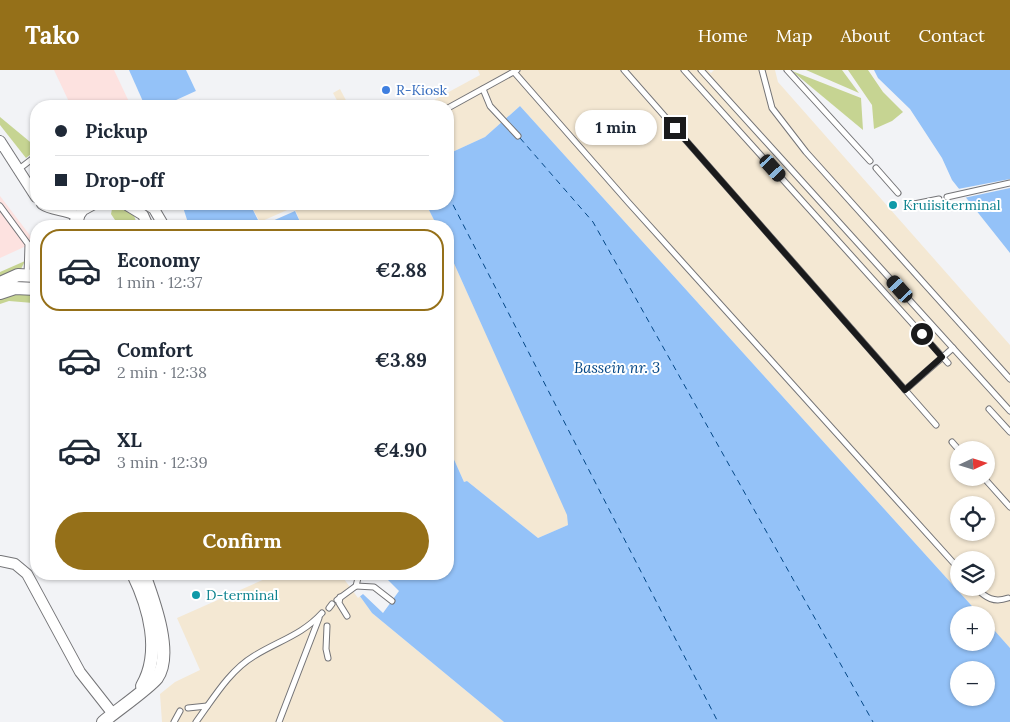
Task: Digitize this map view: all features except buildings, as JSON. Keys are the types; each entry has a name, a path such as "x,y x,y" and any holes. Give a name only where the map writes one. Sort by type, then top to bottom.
{"street":[{"path":"0,141 30,187"},
{"path":"59,210 72,212 76,220"},
{"path":"135,210 143,215 145,220"},
{"path":"0,283 18,276 30,275"},
{"path":"0,293 15,288 30,289"},
{"path":"0,561 15,564 27,574 30,580"},
{"path":"30,580 80,672 108,718 155,680 160,673 163,653 159,622 146,580"},
{"path":"135,580 146,609 152,652 150,673 139,693"}],"lane":[{"path":"624,70 936,425"},
{"path":"684,70 948,364"},
{"path":"701,70 1010,411"},
{"path":"762,70 772,108 806,152 1010,379"},
{"path":"787,70 870,161"},
{"path":"454,105 516,71 640,216 950,558"},
{"path":"482,89 490,106 518,136"},
{"path":"19,170 30,161"},
{"path":"876,168 898,193"},
{"path":"947,197 1010,184"},
{"path":"914,204 939,198"},
{"path":"0,206 28,244 30,260"},
{"path":"905,390 953,348"},
{"path":"989,409 1010,432"},
{"path":"991,486 1010,507"},
{"path":"356,586 358,580"},
{"path":"347,616 339,603 340,597 356,586 374,587 392,601"},
{"path":"985,596 993,600 1008,598"},
{"path":"196,722 224,684 250,659 301,633 321,614 279,722"},
{"path":"327,626 326,650 328,658"},
{"path":"188,708 208,706"},
{"path":"174,722 180,711"}],"shaded area":[{"path":"54,70 114,70 128,100 68,100"},
{"path":"478,70 708,70 711,73 714,70 775,70 778,82 1010,345 1010,648 995,632 995,606 972,606 963,596 995,596 995,551 950,551 950,582 520,106 485,137 454,151 454,100 434,100 480,75"},
{"path":"340,89 346,100 337,100 333,93"},
{"path":"0,196 30,235 30,244 0,258"},
{"path":"253,210 287,210 265,220 259,220"},
{"path":"295,210 429,210 434,220 299,220"},
{"path":"454,263 568,515 568,525 538,538 467,481 464,482 454,460"},
{"path":"262,580 348,580 372,613 504,722 162,722 160,694 175,682 200,670 177,618"}],"green space":[{"path":"806,70 842,70 859,93"},
{"path":"848,70 868,70 883,92 903,112 892,121 874,129 872,105"},
{"path":"792,71 861,98 863,130"},
{"path":"0,117 30,142 30,155 26,158 0,125"},
{"path":"112,210 122,210 132,214 136,220 115,220 111,214"},
{"path":"25,261 20,271 0,279 0,272"},
{"path":"30,293 30,303 9,301 0,304 0,296"}],"water":[{"path":"129,70 186,70 200,100 142,100"},
{"path":"874,70 1010,70 1010,253 952,180 942,158 910,109 878,78"},
{"name":"Bassein nr. 3","path":"520,106 950,582 950,596 963,596 972,606 950,606 950,651 995,651 995,631 1010,648 1010,722 504,722 372,613 348,580 454,580 454,460 464,482 467,481 538,538 568,525 567,515 454,263 454,220 434,220 429,210 454,210 454,151 485,137"},
{"path":"184,210 253,210 258,220 187,220"},
{"path":"295,211 299,220 275,220"}],"pier":[{"path":"198,90 202,99 200,100 176,100"},
{"path":"1010,179 1010,188 964,198 958,189"},
{"path":"345,580 388,580 399,591 383,613 363,594 358,598"}],"ferry route":[{"path":"520,138 593,222 873,722"},
{"path":"454,207 718,722"}],"place":[{"name":"R-Kiosk","path":"386,90"},
{"name":"Kruiisiterminal","path":"893,205"},
{"name":"D-terminal","path":"196,595"}],"route":[{"path":"675,128 905,390 942,357 922,334"}]}
